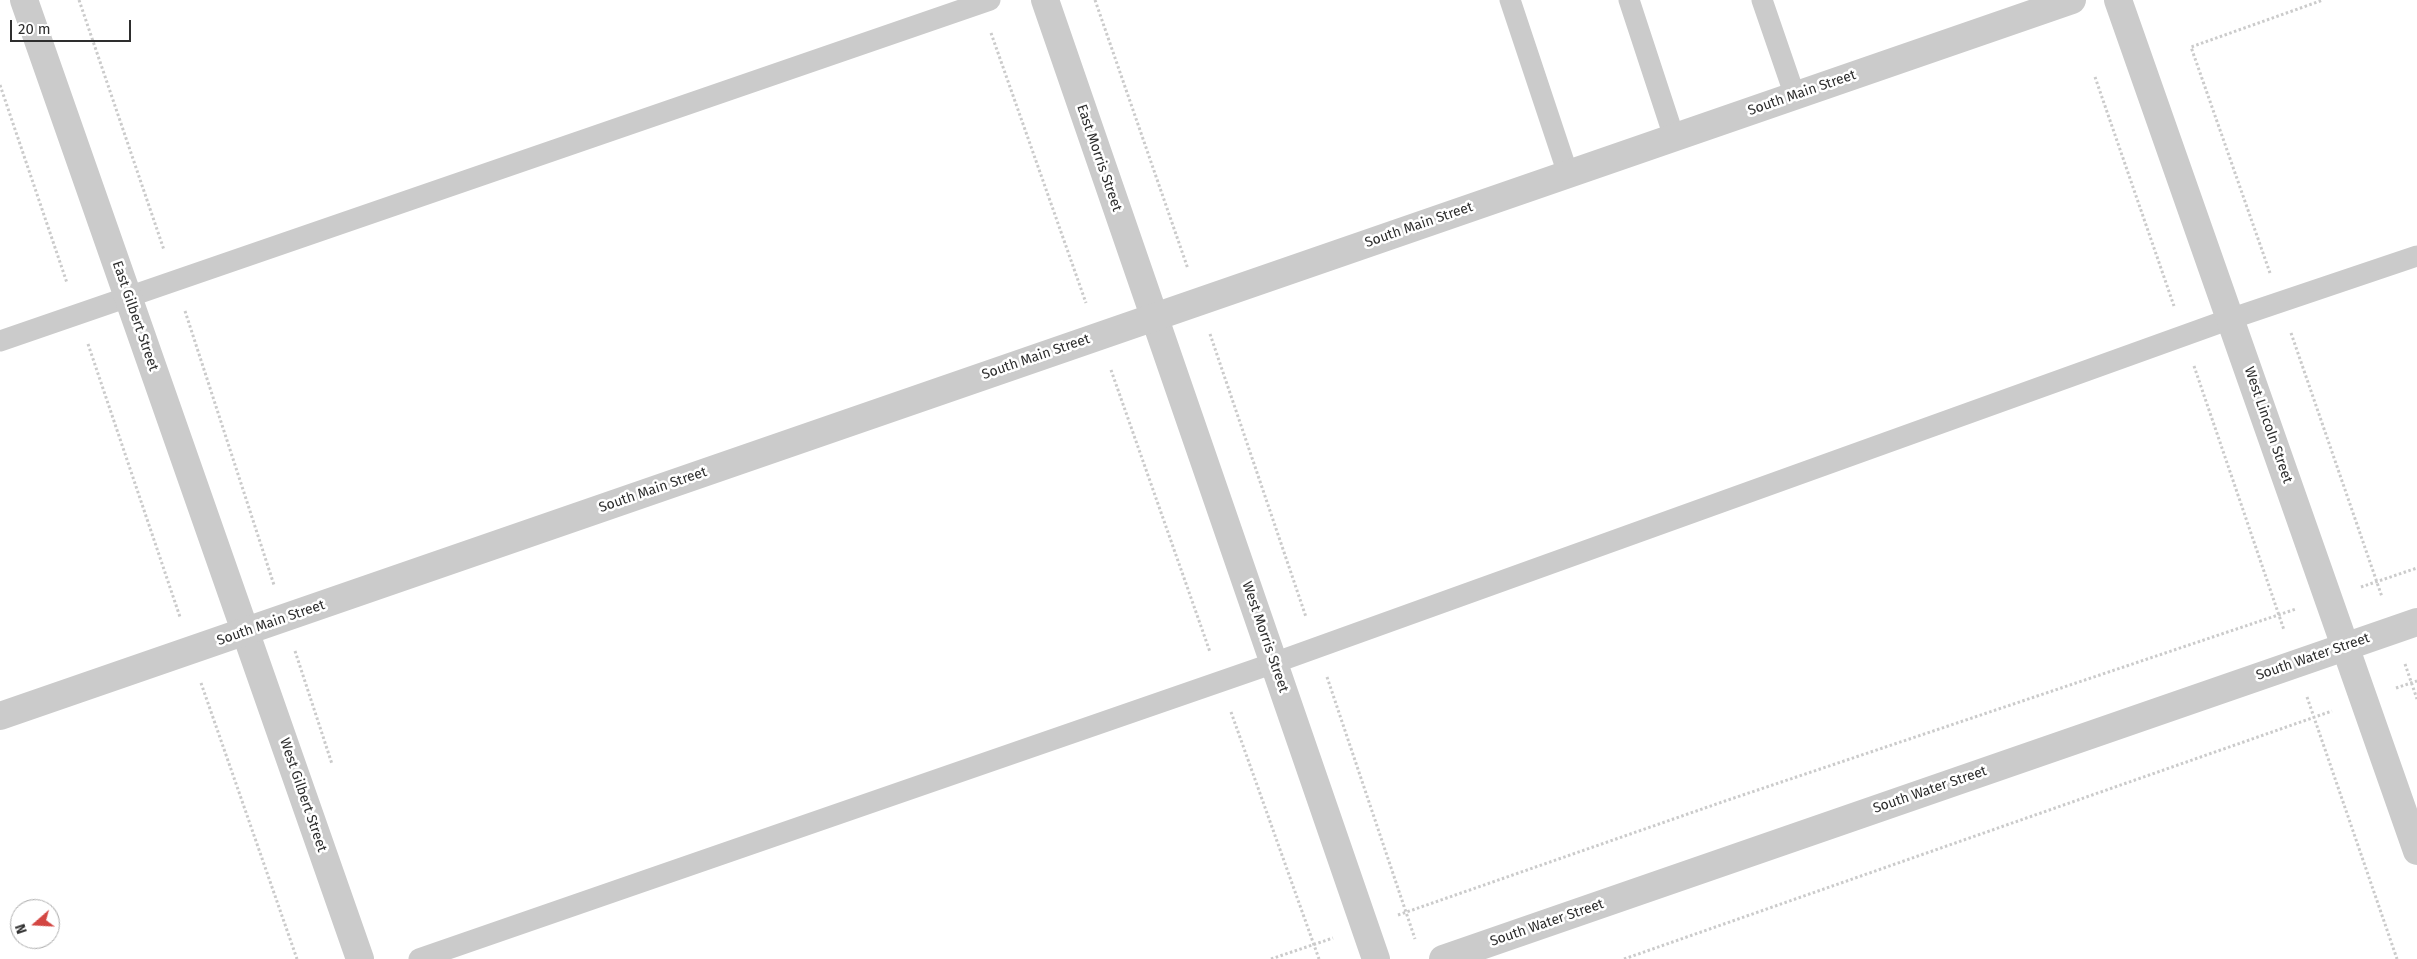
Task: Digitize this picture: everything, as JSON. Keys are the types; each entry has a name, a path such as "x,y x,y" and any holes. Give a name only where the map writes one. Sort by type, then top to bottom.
{"street":[{"name":"East Gilbert Street","path":"24,0 246,632"},
{"name":"East Morris Street","path":"1045,0 1154,316"},
{"name":"South Main Street","path":"0,716 2072,0"},
{"name":"West Lincoln Street","path":"2118,0 2417,851"},
{"name":"West Morris Street","path":"1154,316 1376,959"},
{"name":"South Water Street","path":"1443,959 2417,622"},
{"name":"West Gilbert Street","path":"246,632 360,959"}],"lane":[{"path":"1510,0 1568,174"},
{"path":"1629,0 1674,137"},
{"path":"1762,0 1795,96"},
{"path":"0,342 174,280 985,2"},
{"path":"419,959 1317,648 2184,335 2417,256"}],"path":[{"path":"79,0 174,280 333,766"},
{"path":"1095,0 1415,940"},
{"path":"985,2 1098,335 1319,959"},
{"path":"2095,77 2397,959"},
{"path":"0,85 297,959"},
{"path":"1271,959 1725,801 2417,568"},
{"path":"1624,959 2417,681"}]}
